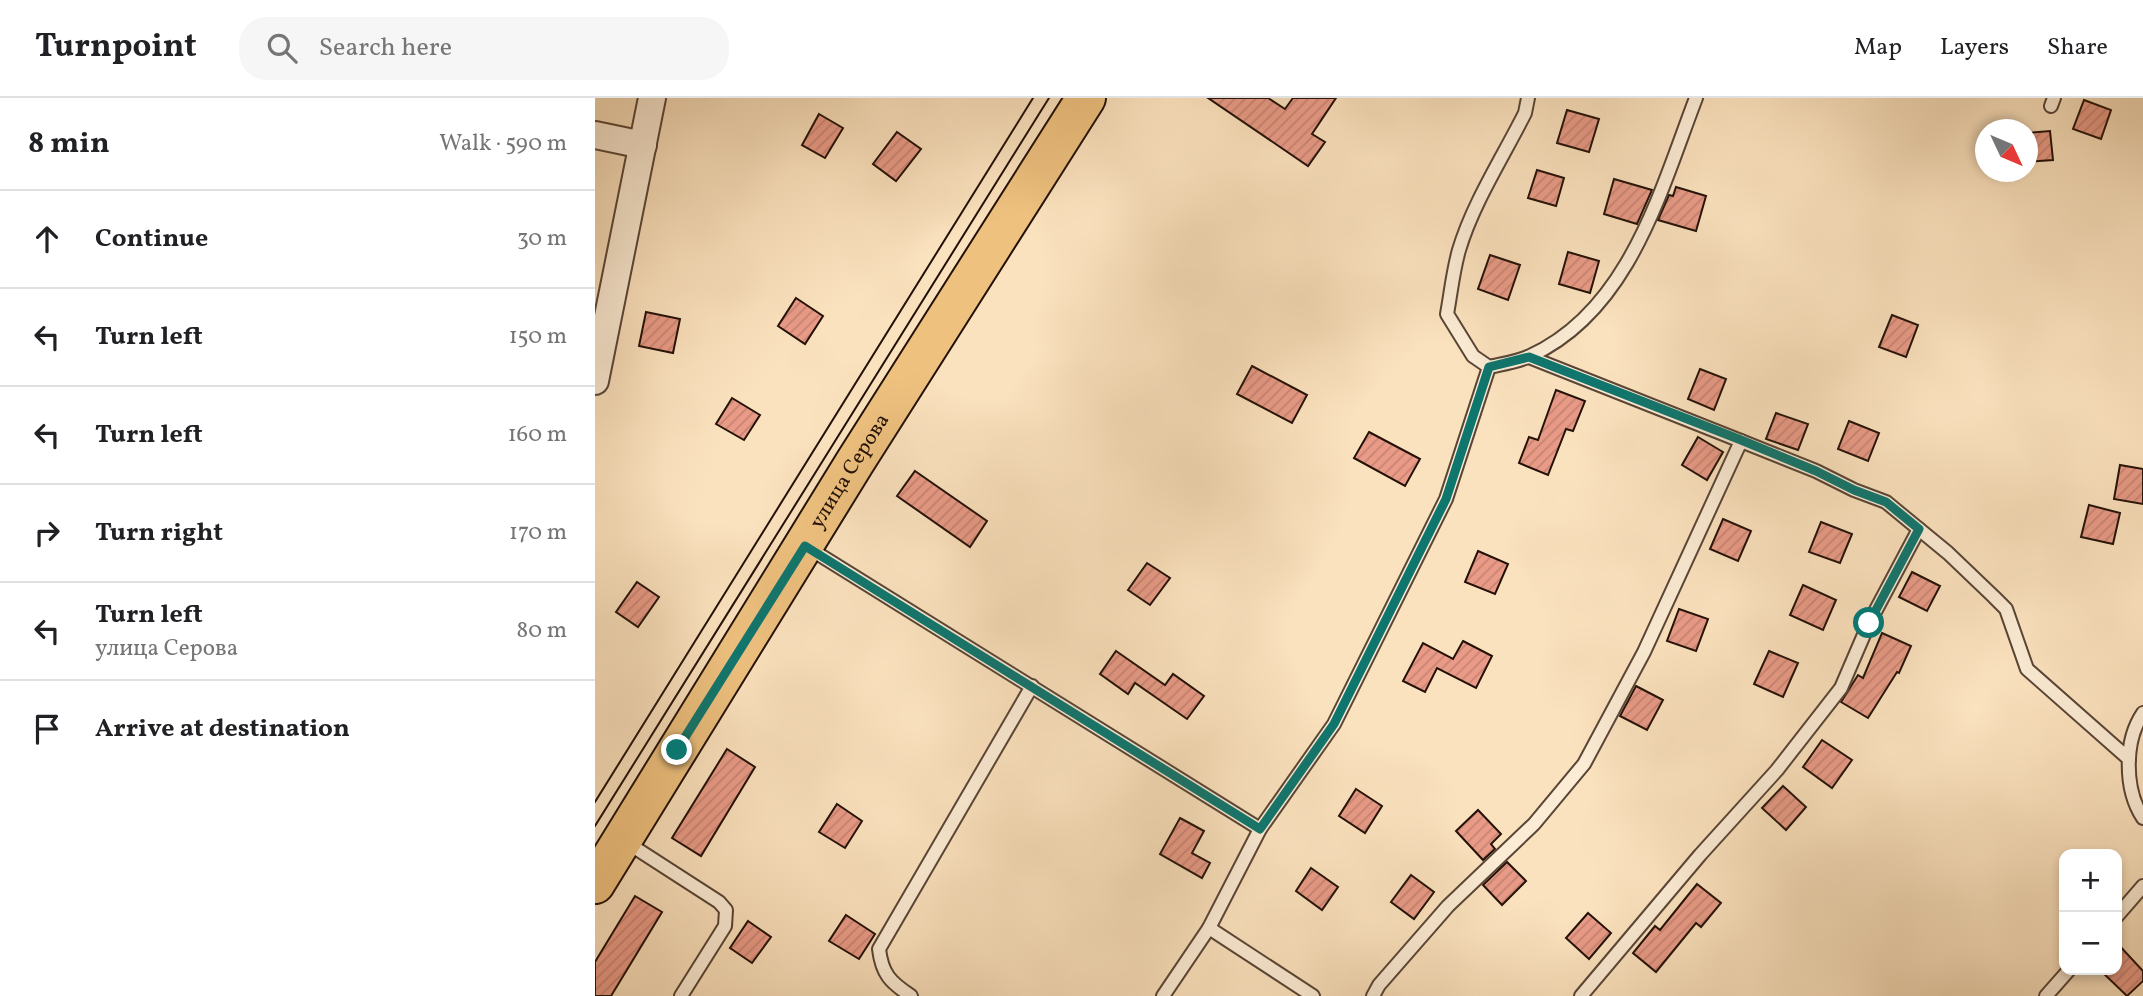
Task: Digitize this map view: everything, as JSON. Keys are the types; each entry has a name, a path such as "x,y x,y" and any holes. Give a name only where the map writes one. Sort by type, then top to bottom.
{"main road":[{"name":"улица Серова","path":"595,884 855,462 1086,98"}],"street":[{"path":"595,381 652,98"},
{"path":"595,135 643,145"}],"lane":[{"path":"1528,98 1525,113 1468,226 1459,250 1447,314 1473,356 1489,367 1529,357 1569,333 1594,310 1618,279 1651,215 1696,98"},
{"path":"1529,357 1741,440 1886,502 1948,553 2006,609 2027,669 2129,759"},
{"path":"1163,996 1209,928 1260,829 1334,724 1446,499 1489,367"},
{"path":"1374,996 1379,985 1448,906 1534,824 1584,764 1644,652 1741,440"},
{"path":"1581,996 1700,855 1777,771 1841,688 1869,623 1919,529"},
{"path":"805,546 1260,829"},
{"path":"911,996 892,983 881,965 879,949 1033,686"},
{"path":"2143,712 2135,724 2129,759 2134,805 2143,818"},
{"path":"622,839 719,902 726,910 725,926 681,996"},
{"path":"2120,912 2143,886"},
{"path":"1209,928 1313,996"},
{"path":"2046,996 2065,975"}],"building":[{"path":"1208,98 1268,98 1285,109 1293,98 1336,98 1312,134 1325,142 1308,166"},
{"path":"2084,100 2111,110 2101,139 2073,129"},
{"path":"1567,110 1599,119 1589,152 1557,143"},
{"path":"819,114 843,128 825,158 802,145"},
{"path":"2050,131 2053,160 2038,161 2038,132"},
{"path":"897,132 921,149 896,181 873,164"},
{"path":"1537,170 1564,178 1556,206 1528,198"},
{"path":"1614,179 1652,190 1637,224 1604,214"},
{"path":"1676,187 1706,196 1696,231 1658,220 1669,195 1673,196"},
{"path":"1568,252 1599,261 1590,293 1559,284"},
{"path":"1490,255 1520,265 1508,300 1478,289"},
{"path":"796,298 823,316 805,344 778,326"},
{"path":"646,312 680,319 673,353 639,346"},
{"path":"1892,315 1918,325 1906,357 1879,347"},
{"path":"1252,366 1307,395 1292,423 1237,394"},
{"path":"1700,369 1726,379 1714,410 1688,399"},
{"path":"1556,390 1585,401 1573,431 1566,429 1548,475 1519,463 1529,437 1538,440"},
{"path":"732,398 760,415 744,440 716,424"},
{"path":"1776,413 1808,424 1798,450 1766,439"},
{"path":"1849,421 1879,433 1868,461 1838,449"},
{"path":"1369,432 1420,459 1405,486 1354,458"},
{"path":"1698,437 1723,452 1707,480 1682,465"},
{"path":"2120,465 2143,469 2143,504 2114,499"},
{"path":"915,471 987,521 970,547 897,496"},
{"path":"2089,505 2120,513 2113,544 2081,537"},
{"path":"1723,519 1751,531 1738,561 1710,549"},
{"path":"1821,522 1852,534 1840,563 1809,552"},
{"path":"1478,551 1508,564 1495,594 1465,582"},
{"path":"1147,563 1170,578 1150,605 1128,590"},
{"path":"1912,572 1940,586 1927,611 1899,597"},
{"path":"637,582 659,597 638,627 616,612"},
{"path":"1803,585 1836,600 1823,630 1790,615"},
{"path":"1679,609 1708,619 1696,651 1667,641"},
{"path":"1882,633 1911,646 1899,673 1897,672 1868,718 1841,702 1858,675 1863,678"},
{"path":"1463,641 1492,656 1476,688 1437,668 1425,692 1403,681 1423,643 1453,659"},
{"path":"1116,651 1165,685 1173,674 1204,696 1187,719 1135,683 1128,694 1100,674"},
{"path":"1769,651 1798,663 1783,697 1754,684"},
{"path":"1636,686 1663,700 1647,730 1620,716"},
{"path":"1822,740 1852,760 1832,788 1803,767"},
{"path":"727,749 755,767 701,856 672,838"},
{"path":"1783,786 1806,807 1786,830 1762,808"},
{"path":"1356,789 1382,806 1365,833 1339,816"},
{"path":"837,804 862,821 845,848 819,832"},
{"path":"1478,810 1501,834 1491,844 1495,849 1483,860 1456,831"},
{"path":"1180,818 1204,831 1192,853 1210,863 1202,878 1160,854"},
{"path":"1507,862 1526,881 1502,905 1483,885"},
{"path":"1311,868 1338,887 1322,910 1296,891"},
{"path":"1411,875 1434,892 1414,919 1391,902"},
{"path":"1697,884 1721,903 1701,927 1696,923 1656,972 1633,953 1655,926 1660,930"},
{"path":"635,896 662,912 611,996 595,996 595,962"},
{"path":"1588,913 1611,933 1589,959 1566,938"},
{"path":"846,915 875,934 859,959 829,941"},
{"path":"748,921 771,937 752,963 730,948"},
{"path":"2122,948 2143,971 2143,981 2127,996 2105,975 2122,975"}],"tram line":[{"path":"595,802 1033,98"},
{"path":"595,826 1049,98"}],"route":[{"path":"677,750 805,546 1260,829 1334,724 1446,499 1489,367 1529,357 1741,440 1886,502 1919,529 1869,623"}]}
